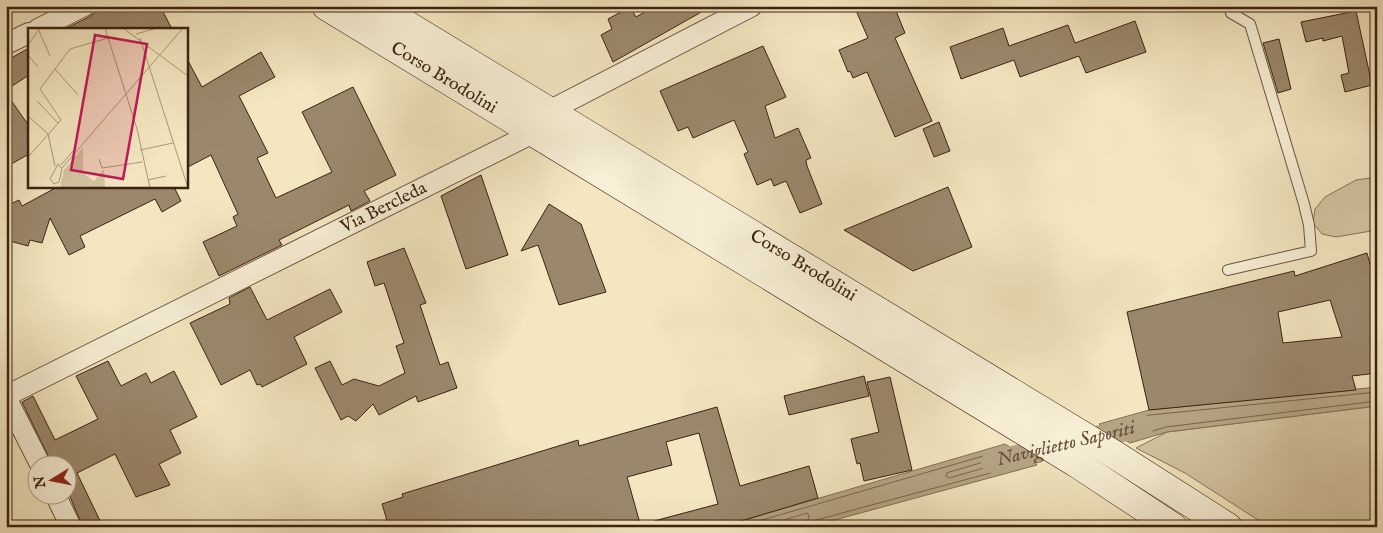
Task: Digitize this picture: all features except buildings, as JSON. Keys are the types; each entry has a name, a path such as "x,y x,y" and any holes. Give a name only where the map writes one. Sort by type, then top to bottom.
{"main road":[{"name":"Corso Brodolini","path":"326,6 540,122 1066,426 1228,527"},
{"name":"Corso Brodolini","path":"376,6 540,122 1024,432 1076,463 1173,527"}],"street":[{"path":"40,28 84,6"},
{"name":"Via Bercleda","path":"6,397 540,122 752,6"},
{"path":"6,44 28,33"},
{"path":"6,397 36,456"},
{"path":"61,506 71,527"}],"lane":[{"path":"1228,270 1311,251 1309,225 1304,204 1250,24 1231,13 1229,6"}],"shaded area":[{"path":"1377,177 1377,230 1336,237 1322,234 1313,223 1315,209 1325,197 1356,180"},
{"path":"1377,406 1377,527 1269,527 1185,473 1136,448 1167,432"}],"water":[{"path":"1377,387 1377,406 1167,432 1130,443 1099,424 1149,410"},
{"path":"1005,444 1037,465 809,527 720,527"}],"waterway":[{"name":"Naviglietto Saporiti","path":"992,462 1143,426"}]}
